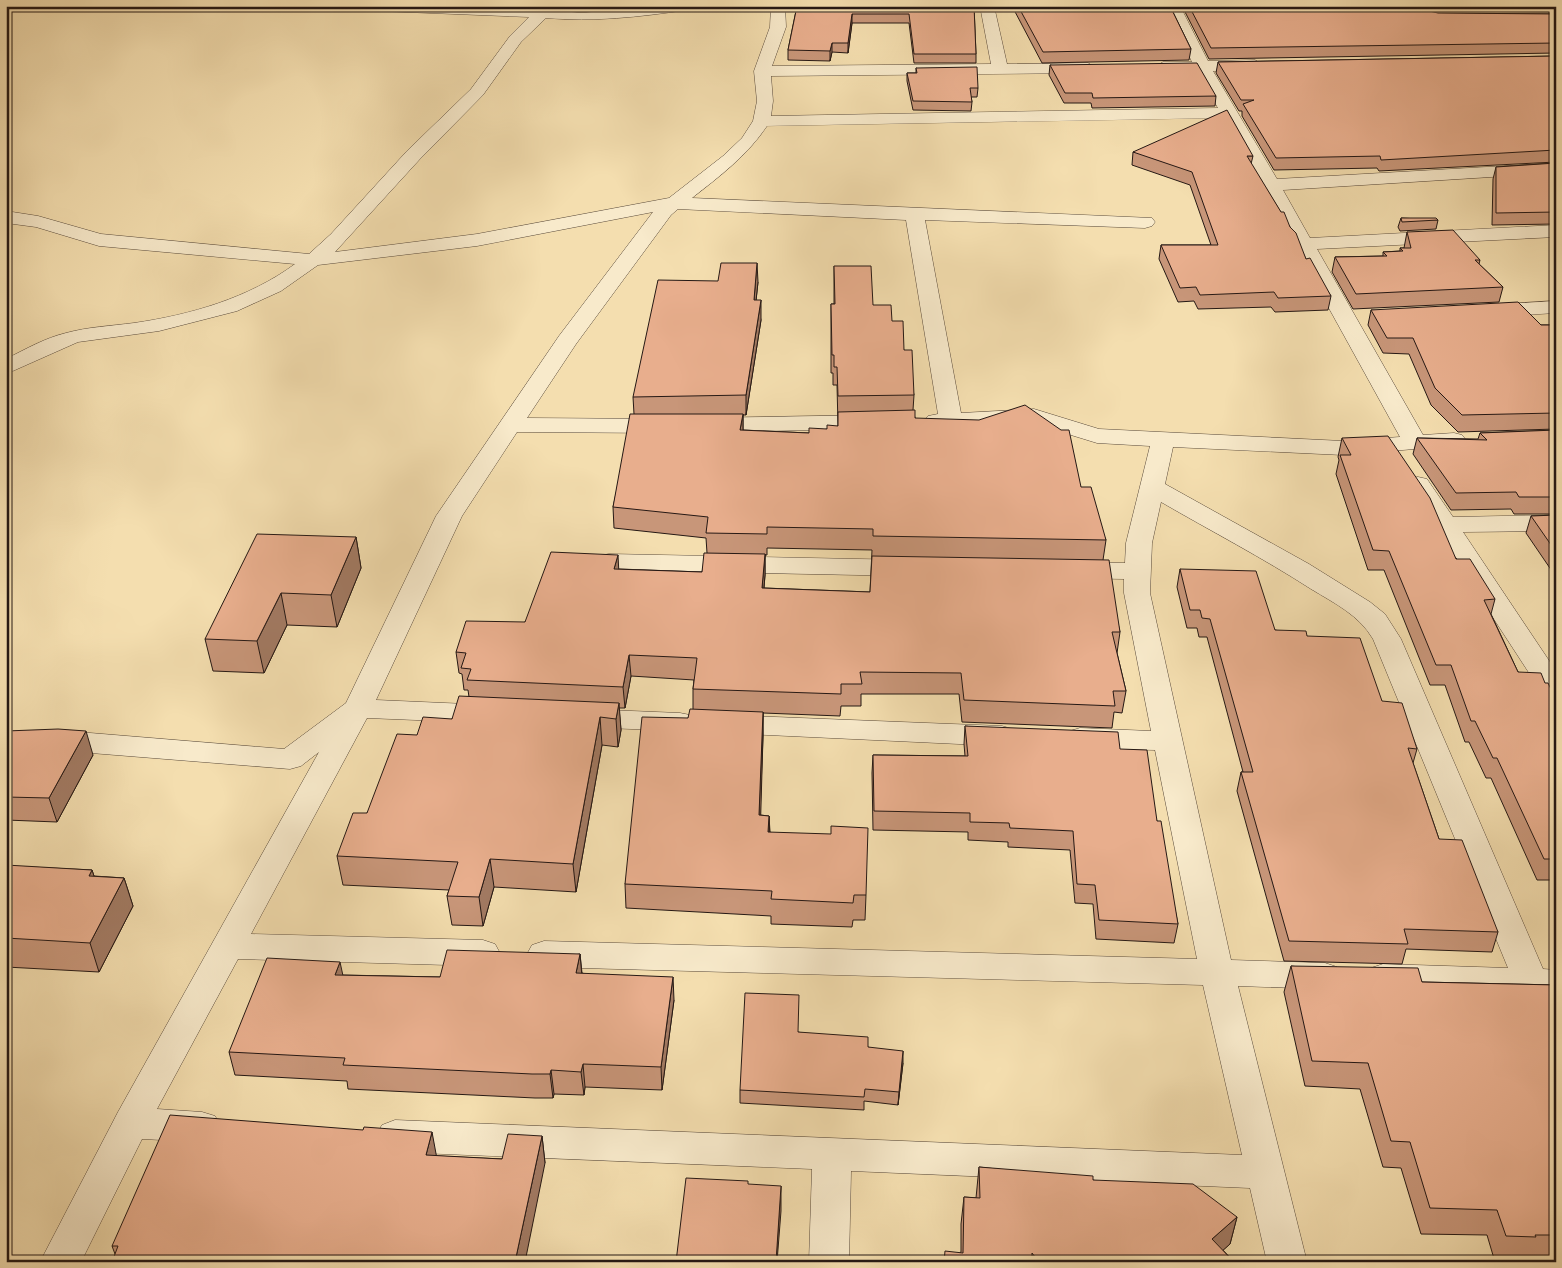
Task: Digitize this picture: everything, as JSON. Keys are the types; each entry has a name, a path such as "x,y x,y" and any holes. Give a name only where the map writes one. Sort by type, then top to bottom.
{"street":[{"path":"355,6 520,9 543,14 597,17 686,6"},
{"path":"60,1262 131,1123 230,946 358,708 449,516 568,341 672,203 729,160 748,142 762,121 765,101 762,71 776,35 778,6"},
{"path":"987,6 1000,70"},
{"path":"1173,6 1202,66 1228,113 1304,244 1354,318 1404,443 1444,525 1553,683"},
{"path":"6,367 65,339 174,322 208,314 265,290 314,260 478,90 522,33 534,19 543,14"},
{"path":"1144,67 1271,65"},
{"path":"762,71 1106,68"},
{"path":"762,121 1228,113"},
{"path":"1271,185 1556,168"},
{"path":"6,217 38,222 99,240 314,260 477,240 672,203 996,218 1145,222"},
{"path":"914,213 951,421"},
{"path":"1304,244 1556,231"},
{"path":"1469,312 1556,307"},
{"path":"511,425 642,426 906,422 1034,416 1097,436 1164,441 1343,448 1471,440"},
{"path":"1164,441 1139,543 1138,592 1217,973 1287,1262"},
{"path":"230,946 1543,982 1376,620 1300,570 1152,487"},
{"path":"1444,525 1556,523"},
{"path":"610,562 929,568"},
{"path":"1048,570 1137,571"},
{"path":"6,743 66,740 290,759 358,708 518,715"},
{"path":"557,717 1168,741"},
{"path":"131,1123 240,1128"},
{"path":"358,1134 832,1156 1264,1172"},
{"path":"830,1262 832,1156"}],"building":[{"path":"797,6 974,6 976,54 914,54 909,14 852,14 848,43 832,43 830,51 788,50"},
{"path":"1018,6 1170,6 1191,49 1043,52"},
{"path":"1189,6 1414,6 1438,13 1556,14 1556,43 1211,48"},
{"path":"1556,56 1556,150 1381,160 1380,156 1276,158 1243,104 1254,100 1241,100 1218,62"},
{"path":"1197,63 1216,96 1093,98 1092,93 1065,93 1050,65"},
{"path":"977,67 978,88 970,88 972,102 913,101 907,73 917,73 916,68"},
{"path":"1227,110 1253,156 1247,156 1281,212 1284,212 1290,227 1296,233 1306,259 1310,258 1331,296 1278,298 1274,292 1200,295 1196,287 1180,288 1161,245 1218,245 1192,172 1133,152"},
{"path":"1556,163 1556,212 1496,213 1496,167"},
{"path":"1401,218 1436,218 1438,220 1402,222"},
{"path":"1453,230 1480,260 1475,260 1503,287 1356,294 1335,257 1387,256 1383,252 1403,251 1400,248 1411,248 1407,232"},
{"path":"721,263 757,263 754,300 761,300 746,395 633,397 658,280 718,281"},
{"path":"834,266 871,266 873,305 891,305 892,321 903,321 904,350 912,350 914,395 838,396 837,367 834,367 834,355 832,355 831,304 835,304"},
{"path":"1518,302 1541,325 1556,325 1556,413 1462,415 1435,388 1413,338 1387,338 1371,310"},
{"path":"1025,405 1061,430 1069,430 1081,487 1091,487 1106,540 873,536 873,529 767,527 767,534 706,533 708,517 613,507 630,414 743,414 740,430 809,433 809,428 827,429 827,425 838,426 838,412 915,410 915,418 979,420"},
{"path":"1556,430 1556,497 1519,497 1516,492 1456,493 1417,438 1487,440 1480,433"},
{"path":"1388,436 1430,498 1456,559 1470,559 1495,599 1484,600 1518,672 1541,673 1545,683 1548,683 1556,699 1556,859 1544,859 1497,758 1493,758 1475,721 1471,721 1451,665 1436,665 1389,551 1373,550 1340,455 1351,455 1342,438"},
{"path":"1556,515 1556,552 1531,516"},
{"path":"257,534 356,537 331,595 281,593 257,641 205,639"},
{"path":"551,552 618,555 614,569 702,572 704,553 765,554 762,588 870,592 872,556 1109,560 1120,632 1112,632 1126,691 1113,691 1115,706 964,700 961,673 860,672 862,684 841,684 841,694 693,689 697,658 629,655 623,687 467,680 471,669 461,668 466,653 456,652 466,621 525,622"},
{"path":"1180,569 1256,571 1275,630 1306,631 1307,636 1360,638 1382,701 1402,703 1417,749 1408,748 1439,839 1462,840 1498,932 1404,929 1408,944 1289,941 1241,772 1253,772 1210,619 1202,618 1200,610 1190,610"},
{"path":"459,696 619,703 616,719 600,717 573,864 490,859 479,897 447,896 458,862 337,856 353,813 367,813 397,734 417,735 423,717 452,719"},
{"path":"690,709 763,712 759,815 769,816 768,832 831,834 831,826 868,828 866,895 854,895 853,903 771,899 772,891 625,884 642,717 688,718"},
{"path":"965,726 1118,732 1120,749 1147,750 1157,821 1161,821 1178,924 1099,920 1095,885 1077,884 1073,831 1010,828 1009,823 970,822 970,813 874,811 873,755 968,756"},
{"path":"58,729 86,731 49,798 6,797 6,731"},
{"path":"6,865 92,870 89,876 124,878 90,943 6,938"},
{"path":"447,950 580,954 576,973 673,977 661,1067 583,1064 581,1072 551,1070 550,1074 532,1074 343,1065 345,1058 229,1052 267,958 340,962 335,975 440,977"},
{"path":"1291,966 1418,968 1422,982 1556,985 1556,1235 1535,1235 1536,1237 1506,1236 1497,1210 1430,1208 1410,1142 1391,1141 1368,1063 1312,1061"},
{"path":"745,993 799,995 798,1032 868,1037 868,1047 903,1051 899,1092 865,1089 864,1097 740,1090"},
{"path":"170,1115 363,1130 364,1127 432,1132 426,1155 502,1159 508,1134 542,1136 515,1262 112,1262 118,1246 112,1246"},
{"path":"979,1167 1093,1176 1093,1180 1193,1184 1237,1217 1212,1239 1234,1262 1039,1262 1032,1253 1032,1262 944,1262 945,1251 963,1253 964,1197 980,1198"},
{"path":"686,1178 748,1181 748,1184 781,1186 776,1262 676,1262"}]}
